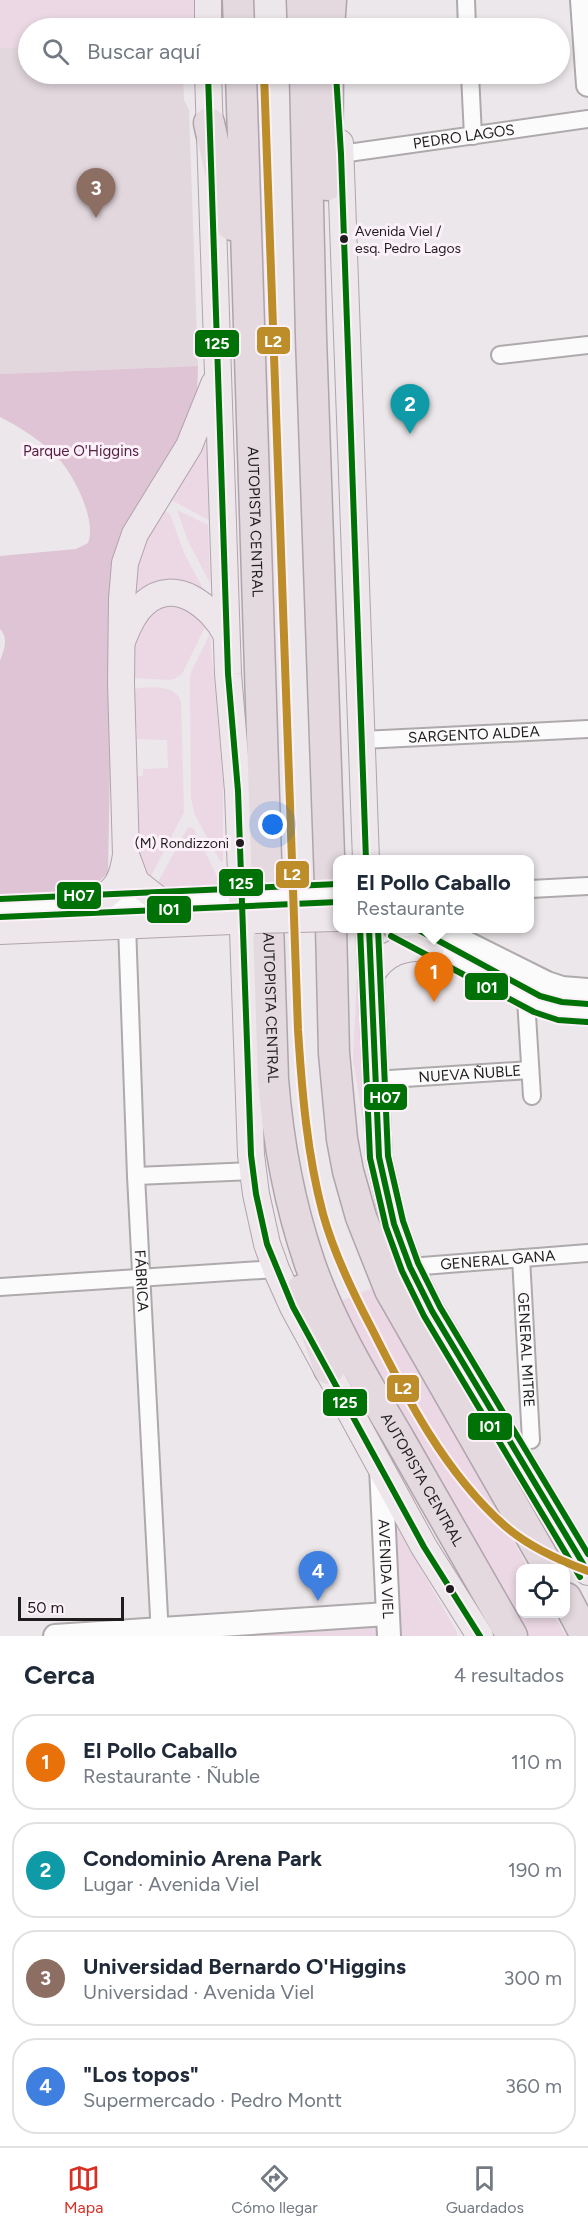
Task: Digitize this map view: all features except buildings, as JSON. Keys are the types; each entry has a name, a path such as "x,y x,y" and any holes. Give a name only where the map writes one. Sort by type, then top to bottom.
{"highway":[{"path":"238,0 239,18"},
{"path":"302,0 303,18"},
{"path":"331,0 331,18"},
{"name":"AUTOPISTA CENTRAL","path":"241,84 273,1079 283,1166 293,1209 310,1263 335,1324 364,1379 512,1636"},
{"path":"305,84 334,1053 339,1117 346,1161 361,1217 390,1290 546,1564"},
{"path":"311,337 318,296 325,223 328,84"},
{"path":"209,123 227,199 250,316"},
{"path":"283,1166 287,1220 295,1263 329,1369"},
{"path":"570,1606 586,1636"}],"main road":[{"path":"208,0 208,18"},
{"name":"AVENIDA VIEL","path":"208,84 229,701 248,908 253,1171 263,1228 276,1269 293,1307 329,1369 424,1547 480,1636"},
{"path":"337,84 366,855"},
{"path":"94,903 115,888 122,875 126,855 122,578 129,548 146,515 189,446 218,375"},
{"path":"122,642 133,617 140,608 151,598 165,594 182,595 198,601 211,612 226,634"},
{"path":"126,855 136,882 159,900"},
{"path":"0,931 127,925 248,908 333,917"},
{"path":"369,933 376,1133 383,1180 394,1224 410,1267 432,1311 588,1572"},
{"path":"371,975 380,962 391,953 434,938"}],"street":[{"path":"466,0 467,18"},
{"path":"582,0 588,85"},
{"path":"470,84 473,135"},
{"name":"PEDRO LAGOS","path":"341,154 588,119"},
{"path":"500,355 588,345"},
{"name":"SARGENTO ALDEA","path":"362,740 588,729"},
{"path":"534,889 588,886"},
{"path":"0,908 159,900 248,908 333,894"},
{"name":"FÁBRICA","path":"127,925 136,1176 160,1633"},
{"path":"414,933 434,938 562,988 588,990"},
{"path":"434,938 526,999 560,1011 588,1013"},
{"name":"NUEVA ÑUBLE","path":"526,999 532,1096"},
{"name":"NUEVA ÑUBLE","path":"374,1080 530,1070"},
{"path":"136,1176 253,1171"},
{"name":"GENERAL GANA","path":"410,1267 588,1253"},
{"name":"GENERAL MITRE","path":"521,1258 531,1440"},
{"path":"0,1287 276,1269"},
{"name":"AVENIDA VIEL","path":"381,1466 388,1636"},
{"path":"55,1636 160,1633 387,1614"},
{"path":"336,1617 342,1622 348,1636"}],"shaded area":[{"path":"0,0 194,0 195,18 18,18 18,48 0,48"},
{"path":"0,48 18,48 18,84 183,84 184,100 189,110 198,366 0,374"},
{"path":"203,444 208,445 209,520 171,500"},
{"path":"177,510 208,525 210,583 187,539"},
{"path":"165,511 170,514 184,553 209,600 152,591 130,596 132,573 158,512"},
{"path":"184,601 206,625 182,674 169,680 134,678 131,675 131,641 149,607"},
{"path":"210,634 223,783 223,862 220,861 195,815 191,798 190,678"},
{"path":"138,688 163,688 174,692 181,702 184,812 149,880 133,869 133,776 143,776 143,769 168,768 167,740 137,739 137,729 131,716 134,691"},
{"path":"188,827 194,829 221,885 164,887 157,884"},
{"path":"358,951 365,1134 353,1059"},
{"path":"374,1287 526,1564 516,1564 516,1618 555,1618 566,1636 524,1636 337,1303"},
{"path":"391,1527 397,1527 457,1632 457,1636 396,1636"},
{"path":"378,1618 379,1636 170,1636"}],"green space":[{"name":"Parque O'Higgins","path":"198,366 197,395 113,594 108,873 90,890 0,896 0,661 5,641 0,629 0,556 76,549 88,543 90,533 87,510 77,486 58,458 38,440 0,417 0,374"}],"transit line":[{"name":"125","path":"208,84 228,674 238,791 251,1155 256,1194 267,1244 293,1307 424,1547 480,1636"},
{"name":"L2","path":"264,84 298,1030 306,1123 317,1191 332,1243 350,1286 398,1380 445,1458 483,1505 514,1534 544,1552 588,1571"},
{"name":"125","path":"337,84 366,855"},
{"name":"H07","path":"0,899 333,884"},
{"name":"I01","path":"0,917 333,902"},
{"name":"I01","path":"360,933 370,1158 386,1227 402,1271 424,1316 580,1577"},
{"name":"125","path":"369,933 379,1157 394,1224 410,1267 432,1311 588,1572"},
{"name":"H07","path":"378,933 388,1156 403,1221 418,1263 440,1307 588,1554"},
{"name":"H07","path":"424,933 540,996 562,1002 588,1004"},
{"name":"I01","path":"391,936 534,1012 558,1020 587,1022"}],"place":[{"name":"Universidad Bernardo O'Higgins","path":"96,218"},
{"name":"Avenida Viel / esq. Pedro Lagos","path":"344,239"},
{"name":"Condominio Arena Park","path":"410,434"},
{"name":"(M) Rondizzoni","path":"240,843"},
{"name":"El Pollo Caballo","path":"434,1002"},
{"name":"\"Los topos\"","path":"318,1601"}]}
